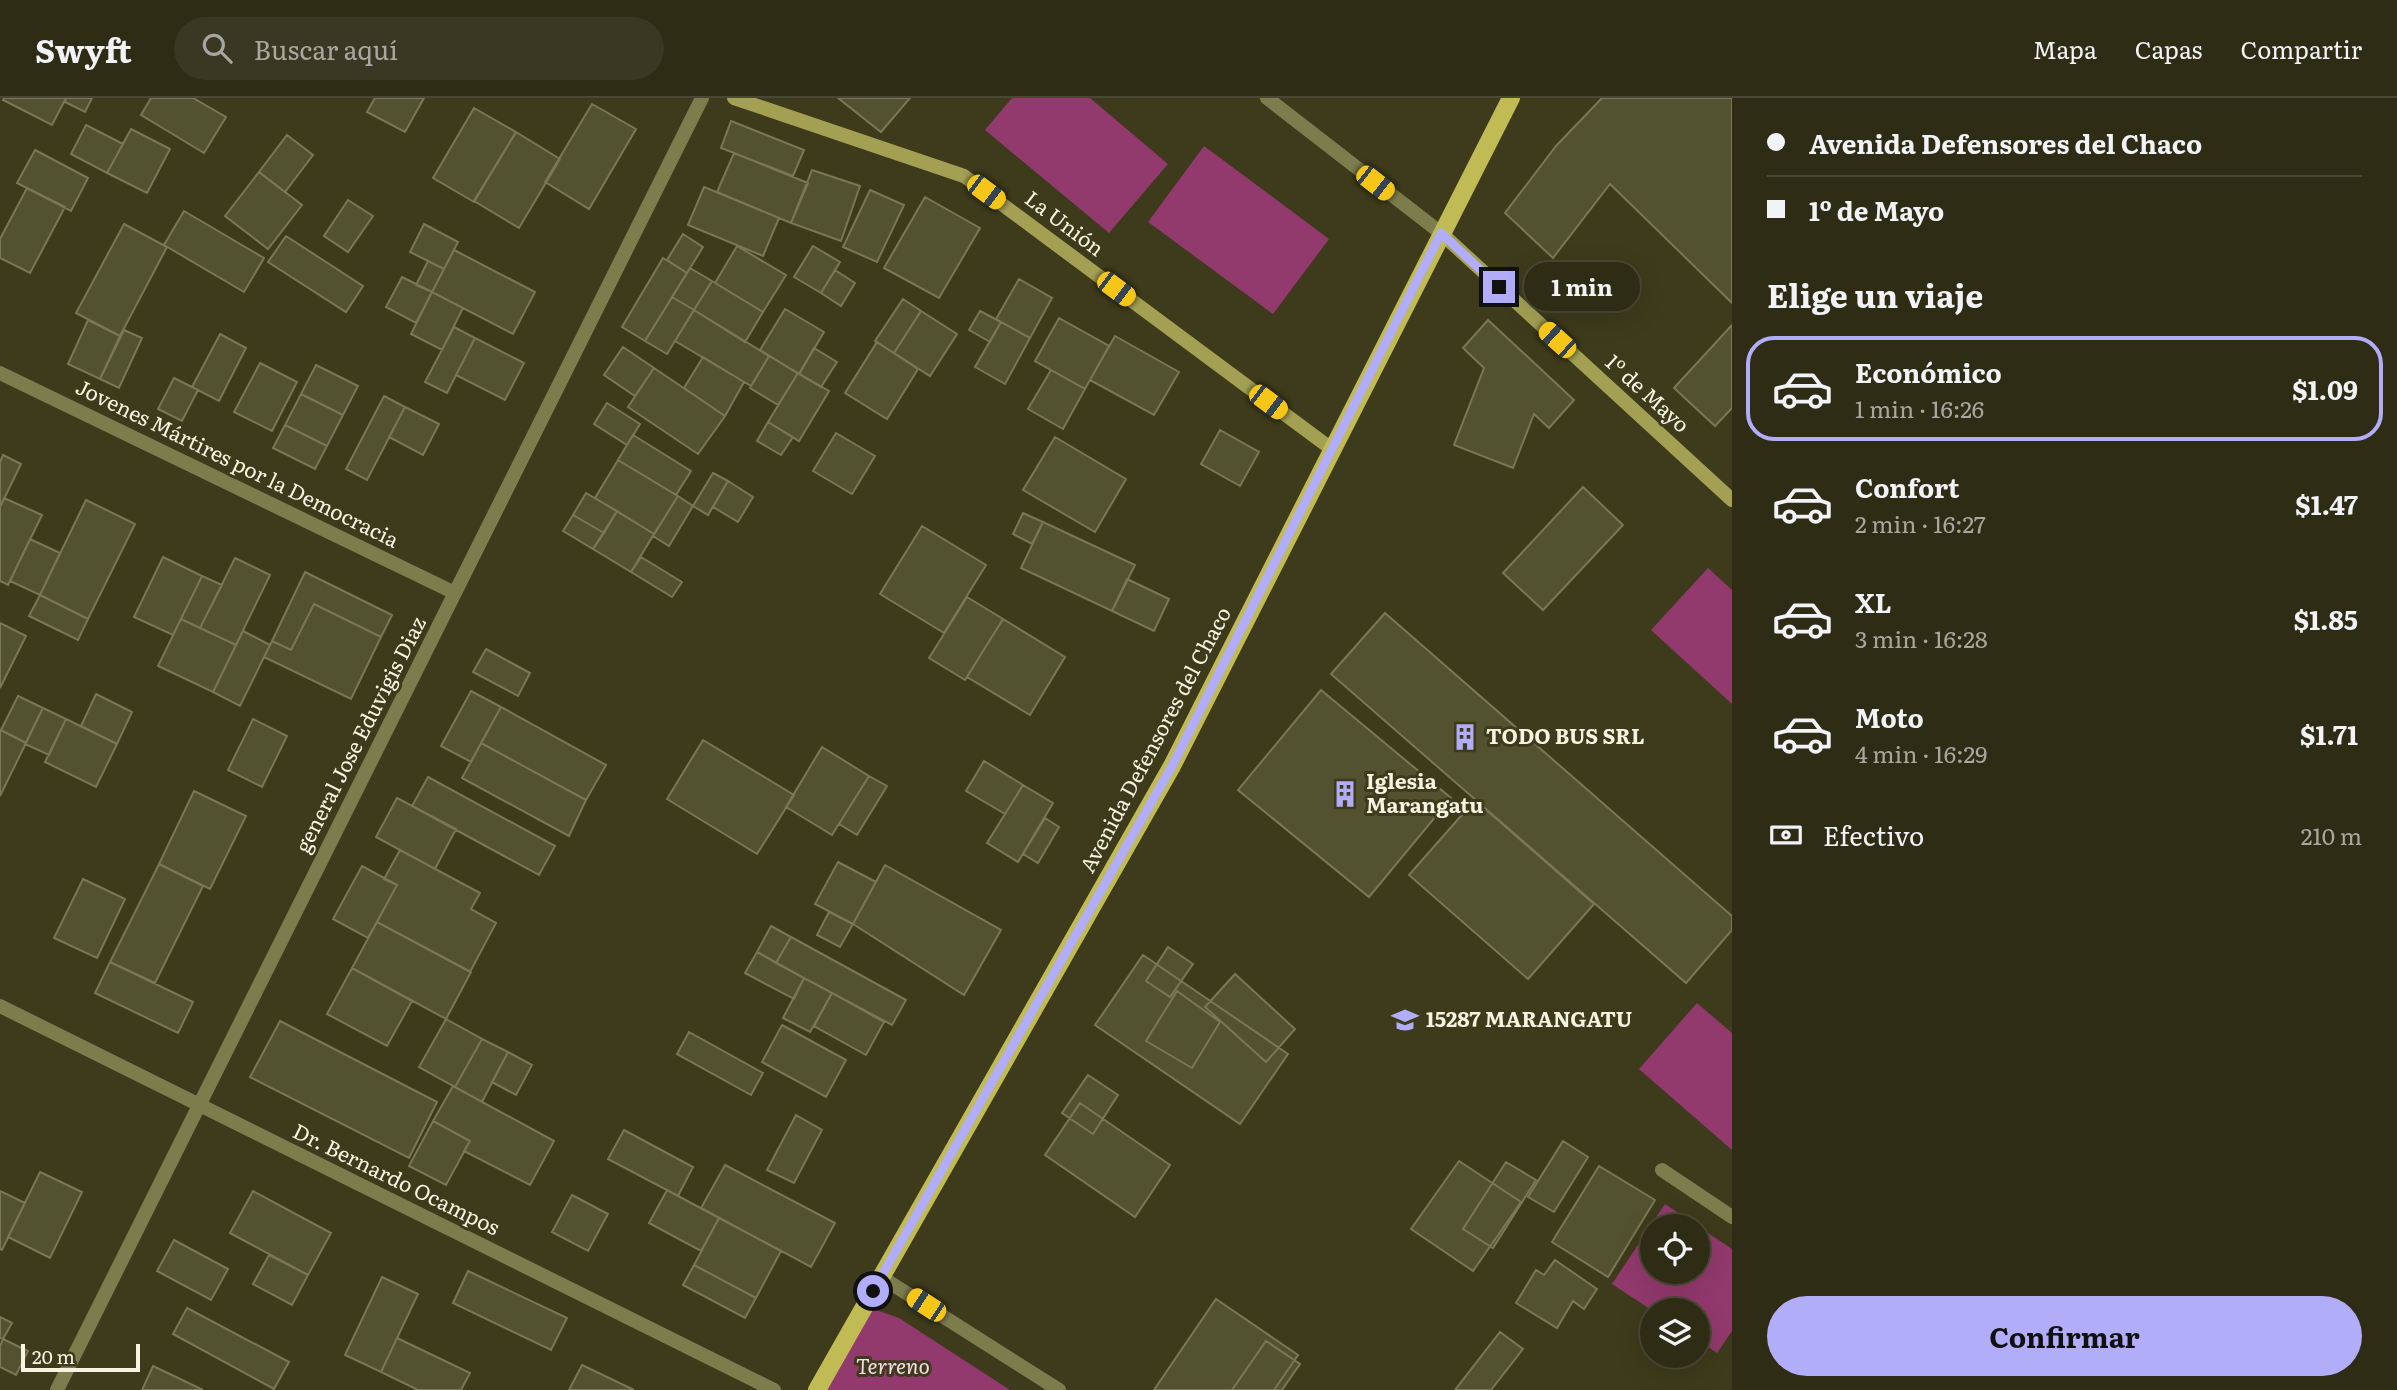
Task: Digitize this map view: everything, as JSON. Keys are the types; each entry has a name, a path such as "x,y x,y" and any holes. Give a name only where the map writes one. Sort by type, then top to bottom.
{"main road":[{"name":"Avenida Defensores del Chaco","path":"817,1390 1172,766 1511,98"}],"street":[{"name":"general Jose Eduvigis Diaz","path":"57,1390 702,98"},
{"name":"La Unión","path":"734,98 964,176 1333,450"},
{"path":"1266,98 1441,233"},
{"name":"1º de Mayo","path":"1441,233 1732,500"},
{"name":"Jovenes Mártires por la Democracia","path":"0,373 455,593"},
{"name":"Dr. Bernardo Ocampos","path":"0,1006 774,1390"},
{"path":"1662,1170 1732,1217"},
{"path":"881,1277 1059,1390"}],"green space":[{"path":"1012,98 1090,98 1168,164 1109,233 985,130"},
{"path":"1204,146 1329,239 1273,314 1148,222"},
{"path":"1708,568 1732,590 1732,704 1651,630"},
{"path":"1697,1003 1732,1033 1732,1150 1639,1069"},
{"path":"1665,1204 1680,1214 1658,1214"},
{"path":"1710,1234 1732,1249 1732,1331 1717,1353 1710,1348 1710,1298 1640,1298 1640,1302 1612,1284 1640,1242 1640,1284 1710,1284"},
{"name":"Terreno","path":"865,1306 899,1318 1010,1390 826,1390"}],"building":[{"path":"66,98 52,125 3,100"},
{"path":"66,98 92,98 85,112 65,102"},
{"path":"151,98 193,98 226,117 204,153 141,115"},
{"path":"375,98 424,98 405,132 367,112"},
{"path":"838,98 910,98 881,132"},
{"path":"1602,98 1732,98 1732,303 1610,184 1553,258 1505,213 1556,146"},
{"path":"592,104 636,129 589,209 545,182"},
{"path":"474,108 516,132 474,202 433,178"},
{"path":"731,121 804,150 793,176 721,148"},
{"path":"86,125 123,144 107,173 71,154"},
{"path":"131,129 170,149 147,193 107,173"},
{"path":"516,132 560,159 519,228 474,201"},
{"path":"287,135 313,155 285,192 259,172"},
{"path":"35,150 88,178 71,211 17,183"},
{"path":"734,153 808,183 791,223 717,192"},
{"path":"812,170 860,186 841,241 791,223"},
{"path":"259,172 302,205 268,249 225,216"},
{"path":"704,187 779,218 763,256 688,225"},
{"path":"27,188 65,207 30,273 0,258 0,239"},
{"path":"870,190 904,205 877,262 843,247"},
{"path":"925,197 980,228 939,298 884,268"},
{"path":"348,200 373,216 348,252 324,236"},
{"path":"184,211 264,258 244,292 164,245"},
{"path":"124,224 167,247 120,336 76,313"},
{"path":"424,224 458,242 444,269 410,252"},
{"path":"683,234 703,247 687,273 667,260"},
{"path":"286,236 363,286 346,312 268,262"},
{"path":"737,246 786,275 763,312 715,283"},
{"path":"813,246 840,262 821,293 794,277"},
{"path":"454,250 535,292 513,334 432,292"},
{"path":"663,258 687,273 645,341 622,327"},
{"path":"428,261 444,269 432,292 416,285"},
{"path":"690,268 712,281 694,310 672,297"},
{"path":"835,270 855,283 841,306 821,293"},
{"path":"402,277 432,292 416,323 386,307"},
{"path":"1019,279 1052,298 1030,338 996,319"},
{"path":"712,281 763,312 745,342 694,310"},
{"path":"432,292 463,308 442,350 411,334"},
{"path":"672,297 694,310 667,354 645,341"},
{"path":"903,299 921,311 894,353 875,341"},
{"path":"785,309 824,332 799,374 760,350"},
{"path":"694,310 769,356 751,386 675,341"},
{"path":"921,311 957,334 930,376 894,353"},
{"path":"980,311 1001,322 990,342 969,330"},
{"path":"1059,318 1109,346 1085,389 1035,361"},
{"path":"88,320 120,336 100,379 68,364"},
{"path":"1488,320 1574,400 1549,428 1534,414 1513,468 1454,445 1484,368 1463,348"},
{"path":"1001,322 1030,338 1005,384 975,367"},
{"path":"1732,325 1732,408 1715,426 1674,388"},
{"path":"454,327 475,338 447,393 425,382"},
{"path":"124,330 142,338 119,388 100,379"},
{"path":"220,334 246,348 219,401 192,387"},
{"path":"1115,336 1179,372 1154,415 1090,380"},
{"path":"475,338 524,363 505,400 456,375"},
{"path":"877,342 918,369 887,419 845,393"},
{"path":"623,347 654,368 635,396 604,375"},
{"path":"814,348 837,362 821,387 799,374"},
{"path":"769,356 798,373 778,405 750,388"},
{"path":"703,357 744,382 725,416 684,388"},
{"path":"260,363 297,382 272,431 234,412"},
{"path":"316,365 358,386 343,415 301,394"},
{"path":"654,368 725,416 698,454 628,407"},
{"path":"1051,370 1085,389 1063,429 1028,409"},
{"path":"798,373 829,391 799,441 768,422"},
{"path":"174,378 198,390 182,421 158,409"},
{"path":"301,394 343,415 327,446 285,425"},
{"path":"384,396 405,407 367,480 346,469"},
{"path":"607,403 640,424 627,445 594,424"},
{"path":"405,407 439,424 423,455 389,437"},
{"path":"768,422 793,437 781,455 757,441"},
{"path":"285,425 327,446 315,469 273,448"},
{"path":"1220,430 1259,452 1240,486 1201,464"},
{"path":"836,433 875,456 852,494 813,471"},
{"path":"633,435 691,471 676,495 618,460"},
{"path":"1055,437 1126,479 1095,532 1023,490"},
{"path":"3,455 21,464 0,507 0,462"},
{"path":"618,460 678,496 654,534 595,498"},
{"path":"713,473 728,481 708,515 693,506"},
{"path":"728,481 753,497 738,522 713,507"},
{"path":"1583,487 1623,525 1543,610 1503,573"},
{"path":"586,493 617,511 604,533 573,515"},
{"path":"678,496 693,506 669,546 653,536"},
{"path":"4,498 42,515 8,585 0,581 0,507"},
{"path":"86,500 135,524 88,619 40,595"},
{"path":"617,511 654,534 631,572 593,549"},
{"path":"1023,513 1043,522 1032,544 1013,534"},
{"path":"573,515 604,533 593,549 563,531"},
{"path":"1043,522 1135,565 1112,611 1021,568"},
{"path":"922,526 986,565 944,633 880,594"},
{"path":"30,539 60,553 40,595 10,581"},
{"path":"163,557 202,576 173,635 134,617"},
{"path":"641,557 682,582 672,597 631,572"},
{"path":"235,558 270,575 236,645 200,628"},
{"path":"305,572 392,615 381,637 314,604 291,650 272,641"},
{"path":"202,576 222,585 200,628 181,619"},
{"path":"1127,579 1169,599 1154,631 1112,611"},
{"path":"40,595 88,619 78,640 29,616"},
{"path":"967,597 1003,619 965,680 929,658"},
{"path":"314,604 381,637 351,699 264,657 272,641 291,650"},
{"name":"TODO BUS SRL","path":"1385,613 1732,916 1732,930 1686,983 1331,674"},
{"name":"TODO BUS SRL","path":"1385,613 1732,916 1732,930 1686,983 1331,674"},
{"path":"181,619 236,645 213,692 158,666"},
{"path":"1003,619 1065,657 1030,715 967,677"},
{"path":"0,623 26,636 0,688"},
{"path":"243,631 270,645 240,706 213,692"},
{"path":"486,649 530,673 518,696 473,672"},
{"name":"Iglesia Marangatu","path":"1321,690 1451,798 1369,897 1238,790"},
{"name":"Iglesia Marangatu","path":"1321,690 1451,798 1369,897 1238,790"},
{"name":"Iglesia Marangatu","path":"1321,690 1451,798 1369,897 1238,790"},
{"path":"471,691 501,707 471,762 441,746"},
{"path":"96,694 132,712 117,744 81,726"},
{"path":"18,696 43,708 26,743 1,730"},
{"path":"501,707 606,765 586,800 481,743"},
{"path":"43,708 66,719 49,755 25,744"},
{"path":"66,719 117,744 96,787 45,762"},
{"path":"253,719 287,736 262,787 228,770"},
{"path":"0,730 26,743 0,796"},
{"path":"703,740 794,795 757,854 667,799"},
{"path":"481,743 586,800 569,836 462,778"},
{"path":"822,747 869,776 832,835 786,807"},
{"path":"984,761 1023,785 1005,814 966,791"},
{"path":"869,776 887,786 857,835 839,824"},
{"path":"428,777 555,846 539,875 412,806"},
{"path":"1023,785 1053,803 1018,862 987,843"},
{"path":"194,791 246,816 210,889 159,864"},
{"path":"397,798 456,829 435,869 376,837"},
{"path":"1475,800 1594,904 1528,979 1409,875"},
{"path":"1475,800 1594,904 1528,979 1409,875"},
{"path":"1045,818 1059,827 1038,863 1023,854"},
{"path":"400,850 480,893 471,909 496,923 470,972 377,922 397,885 384,879"},
{"path":"838,862 876,882 853,924 815,904"},
{"path":"159,864 203,886 155,983 110,962"},
{"path":"885,865 1001,930 964,995 853,924"},
{"path":"362,866 397,885 368,938 333,919"},
{"path":"83,879 125,899 97,958 54,938"},
{"path":"829,912 853,924 840,947 817,935"},
{"path":"377,922 471,972 446,1019 352,968"},
{"path":"771,926 791,937 776,963 757,952"},
{"path":"791,937 906,1000 892,1025 776,963"},
{"path":"1168,947 1193,964 1170,997 1146,981"},
{"path":"757,952 804,978 794,999 745,973"},
{"path":"1143,955 1288,1054 1240,1124 1095,1025"},
{"path":"110,962 193,1002 178,1033 95,993"},
{"path":"352,968 412,1001 387,1046 327,1014"},
{"path":"1235,974 1295,1029 1266,1062 1205,1007"},
{"path":"804,978 832,993 810,1032 783,1018"},
{"path":"1177,991 1220,1022 1192,1068 1146,1041"},
{"path":"832,993 884,1022 866,1055 814,1026"},
{"path":"446,1019 482,1039 455,1087 419,1067"},
{"path":"280,1021 437,1102 409,1158 250,1077"},
{"path":"782,1025 846,1060 826,1097 762,1062"},
{"path":"689,1032 763,1073 751,1095 677,1054"},
{"path":"482,1039 508,1052 482,1102 455,1087"},
{"path":"508,1052 532,1065 516,1095 492,1082"},
{"path":"1088,1075 1118,1095 1093,1134 1062,1113"},
{"path":"453,1086 554,1141 530,1185 464,1151 470,1141 433,1121"},
{"path":"1080,1103 1170,1165 1135,1217 1045,1155"},
{"path":"796,1115 822,1130 794,1183 767,1170"},
{"path":"433,1121 470,1141 446,1185 409,1166"},
{"path":"624,1130 693,1167 678,1196 608,1159"},
{"path":"1563,1141 1588,1157 1554,1212 1528,1197"},
{"path":"1459,1161 1521,1202 1473,1271 1411,1229"},
{"path":"1506,1162 1536,1180 1493,1248 1463,1229"},
{"path":"725,1165 835,1223 811,1267 701,1208"},
{"path":"1599,1166 1655,1200 1646,1214 1640,1214 1640,1225 1608,1277 1552,1242"},
{"path":"40,1172 82,1192 50,1258 8,1237"},
{"path":"667,1190 719,1218 701,1251 649,1223"},
{"path":"0,1191 25,1203 2,1250 0,1249"},
{"path":"253,1191 331,1233 308,1275 230,1233"},
{"path":"572,1195 608,1214 588,1251 552,1232"},
{"path":"719,1218 781,1251 756,1298 694,1265"},
{"path":"174,1240 228,1269 211,1300 157,1271"},
{"path":"269,1255 308,1275 292,1305 253,1284"},
{"path":"1555,1260 1597,1289 1584,1309 1573,1301 1557,1328 1516,1303 1536,1270 1544,1275"},
{"path":"694,1265 756,1298 745,1318 683,1285"},
{"path":"468,1271 567,1318 551,1350 453,1303"},
{"path":"382,1277 418,1294 381,1372 345,1355"},
{"path":"1216,1299 1298,1355 1274,1390 1154,1390"},
{"path":"187,1308 289,1362 274,1389 173,1334"},
{"path":"0,1317 12,1323 3,1339 0,1338"},
{"path":"1500,1332 1523,1349 1491,1390 1455,1390"},
{"path":"397,1338 470,1373 461,1390 418,1390 381,1372"},
{"path":"3,1339 28,1351 16,1375 0,1367 0,1346"},
{"path":"1266,1341 1300,1364 1282,1390 1232,1390"},
{"path":"582,1365 634,1390 569,1390"},
{"path":"153,1366 203,1390 142,1390"}],"place":[{"name":"TODO BUS SRL","path":"1465,737"},
{"name":"Iglesia Marangatu","path":"1345,794"},
{"name":"15287 MARANGATU","path":"1405,1020"}],"route":[{"path":"873,1291 1172,766 1441,233 1499,287"}]}
